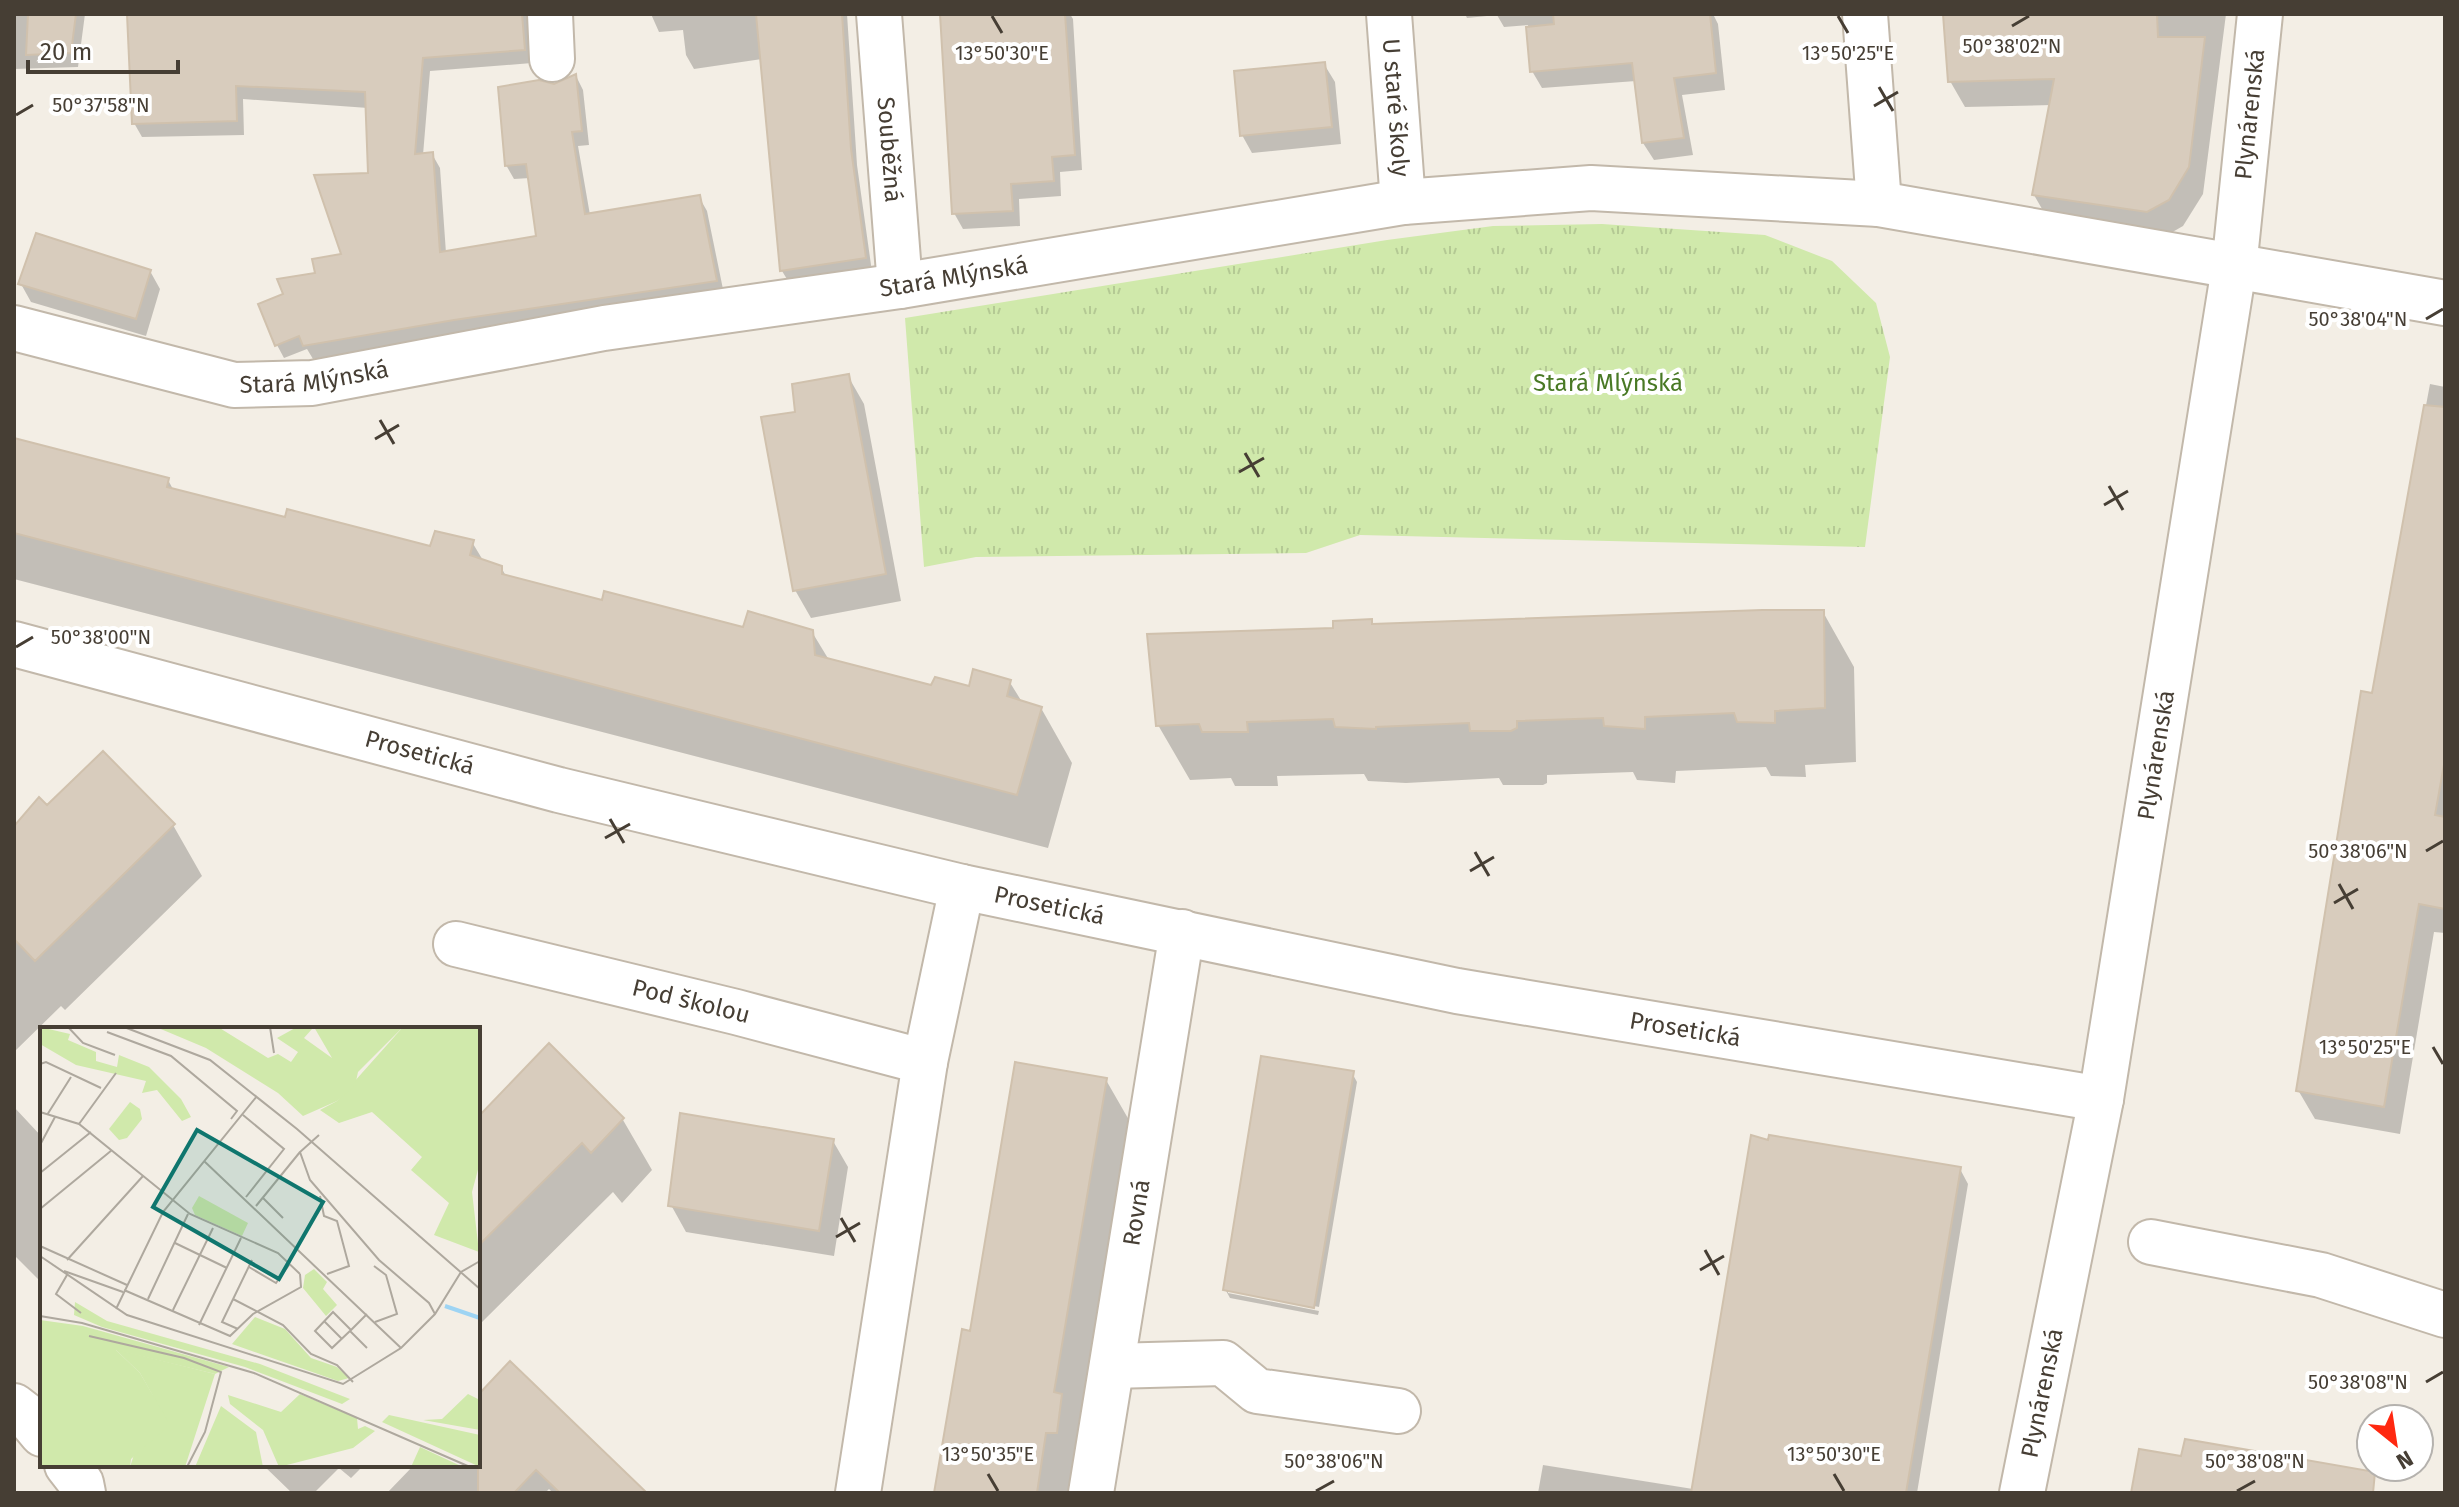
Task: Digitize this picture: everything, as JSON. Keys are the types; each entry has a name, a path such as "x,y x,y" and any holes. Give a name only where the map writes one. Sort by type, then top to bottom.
{"street":[{"path":"550,14 552,59"},
{"name":"Souběžná","path":"879,14 900,286"},
{"name":"U staré školy","path":"1389,14 1403,202"},
{"path":"1865,14 1879,204"},
{"name":"Plynárenská","path":"2022,1493 2101,1099 2234,268 2260,14"},
{"name":"Stará Mlýnská","path":"14,328 234,385 312,383 604,328 900,286 1403,202 1591,188 1879,204 2445,303"},
{"name":"Prosetická","path":"14,644 559,790 962,887 1457,991 2101,1099"},
{"path":"858,1493 925,1062 962,887"},
{"name":"Rovná","path":"1091,1493 1182,932"},
{"name":"Pod školou","path":"456,944 925,1062"},
{"path":"2151,1242 2321,1275 2445,1315"},
{"path":"1112,1366 1223,1363 1257,1391 1398,1411"},
{"path":"14,1406 40,1432"},
{"path":"69,1467 81,1483 83,1493"}],"green space":[{"name":"Stará Mlýnská","path":"1602,224 1765,235 1832,261 1876,303 1890,357 1865,547 1360,535 1306,553 976,557 924,567 905,318 1387,240 1493,226"}],"building":[{"path":"28,14 76,14 71,53 26,55"},
{"path":"127,14 522,14 525,50 423,58 415,154 433,152 440,252 536,236 526,164 505,166 498,87 539,80 554,84 576,74 582,131 572,132 585,214 700,195 717,281 303,346 299,336 275,346 258,304 283,294 277,279 315,273 312,259 341,254 314,175 368,173 365,92 236,86 237,121 132,124"},
{"path":"756,14 842,14 851,149 866,258 780,271"},
{"path":"940,14 1065,14 1075,155 1052,157 1054,181 1011,184 1013,211 952,214"},
{"path":"1553,14 1710,14 1716,73 1674,78 1684,138 1642,143 1632,63 1530,72 1526,27 1554,24"},
{"path":"1943,14 2157,14 2158,37 2205,37 2189,167 2169,200 2147,212 2032,195 2054,79 1948,82"},
{"path":"1325,62 1332,127 1240,136 1234,71"},
{"path":"36,233 151,270 136,319 18,284"},
{"path":"849,374 886,574 793,591 761,417 795,412 792,384"},
{"path":"2424,405 2445,407 2445,759 2435,815 2445,817 2445,909 2419,904 2384,1107 2296,1091 2361,691 2372,693"},
{"path":"14,438 169,478 167,487 285,517 287,509 430,546 435,531 474,540 470,555 502,566 502,574 602,600 604,591 743,627 748,611 813,630 815,655 931,685 935,677 969,686 973,669 1011,680 1007,696 1042,707 1017,795 14,533"},
{"path":"1824,610 1825,708 1775,711 1775,723 1737,722 1734,713 1645,717 1645,729 1604,726 1603,718 1517,721 1517,728 1511,731 1470,731 1469,723 1376,729 1335,727 1333,719 1247,722 1248,732 1202,732 1199,724 1156,726 1147,634 1333,628 1333,621 1372,619 1372,624"},
{"path":"103,751 175,824 35,961 14,939 14,826 39,797 47,805"},
{"path":"549,1043 624,1118 591,1153 582,1143 480,1244 480,1115"},
{"path":"1261,1056 1354,1071 1314,1308 1223,1290"},
{"path":"1015,1062 1107,1078 1054,1392 1062,1394 1057,1433 1046,1433 1037,1493 934,1493 962,1329 970,1331"},
{"path":"680,1113 834,1139 819,1231 668,1206"},
{"path":"1751,1135 1768,1140 1769,1135 1961,1167 1906,1493 1691,1493"},
{"path":"510,1361 647,1493 560,1493 536,1470 514,1493 478,1493 480,1393"},
{"path":"2185,1439 2355,1469 2355,1483 2374,1483 2373,1493 2131,1493 2139,1449 2181,1456"}]}
